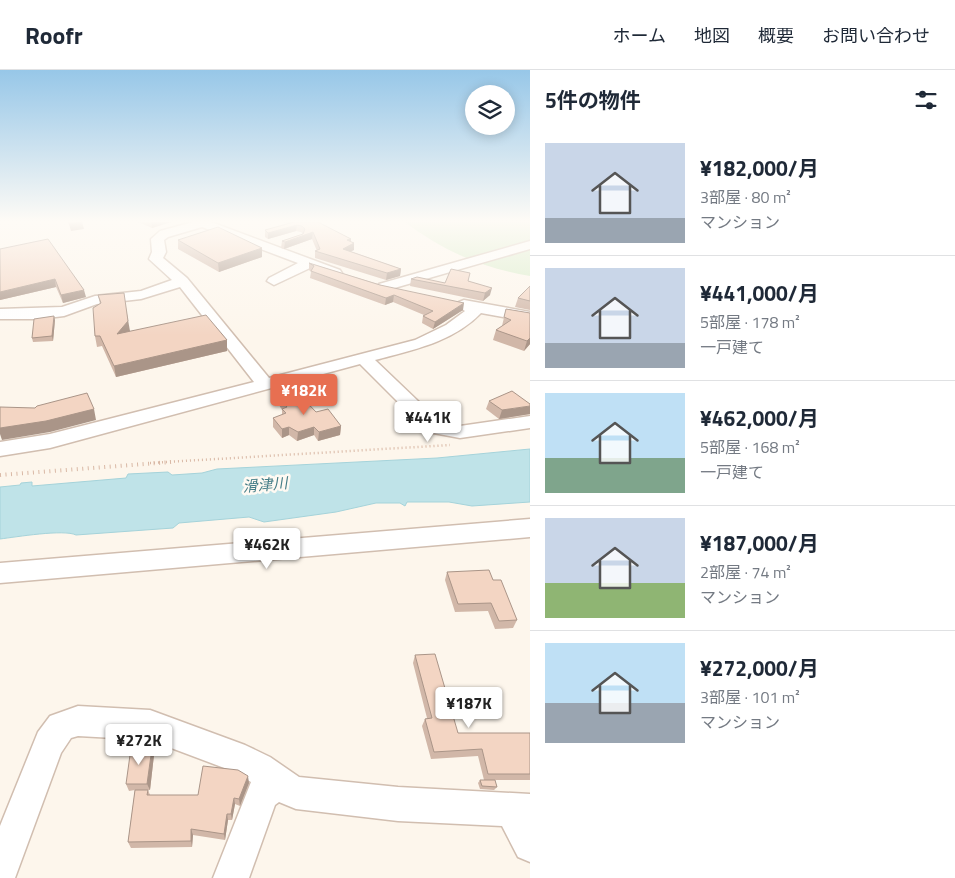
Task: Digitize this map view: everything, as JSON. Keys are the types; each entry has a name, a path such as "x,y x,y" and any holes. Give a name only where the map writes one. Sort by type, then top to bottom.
{"street":[{"path":"156,260 182,281 264,384"},
{"path":"296,260 349,277"},
{"path":"384,287 474,260"},
{"path":"274,281 307,264"},
{"path":"0,314 38,314 64,311 95,300 142,295 164,289 182,281"},
{"path":"366,282 412,294"},
{"path":"449,302 530,317"},
{"path":"0,449 50,441 421,343 448,332 467,319 477,308"},
{"path":"58,329 64,311"},
{"path":"363,358 435,428 449,432 460,432 530,422"},
{"path":"0,573 530,528"},
{"path":"0,870 49,743 61,727 78,721 150,725 234,756 259,768 277,783 296,793 398,804 522,811 522,833 530,845"},
{"path":"232,878 262,794 277,783"}],"path":[{"path":"0,475 84,467 453,445"}],"green space":[{"path":"471,260 530,260 530,276 512,273"}],"water":[{"name":"滑津川","path":"530,449 530,502 472,506 449,502 407,502 405,506 400,503 376,503 336,512 264,522 249,517 179,523 173,528 76,535 70,533 51,533 0,539 0,487 20,485 21,483 32,482 32,486 126,478 128,474 168,472 172,475 202,473 217,469 437,458"}],"building":[{"path":"0,260 63,260 84,290 61,295 55,279 0,292"},
{"path":"212,260 228,260 218,263"},
{"path":"343,260 374,260 401,269 387,273"},
{"path":"309,263 380,285 464,303 435,322 423,316 433,311 394,295 386,298 311,271 314,266"},
{"path":"451,269 470,273 468,281 492,288 485,293 411,279 417,277 445,283"},
{"path":"530,286 530,301 518,298"},
{"path":"124,293 128,321 117,334 206,315 227,340 114,366 100,336 95,336 93,308 101,303 98,295"},
{"path":"506,309 530,313 530,338 527,341 496,330 511,320 504,317"},
{"path":"54,316 52,336 32,338 34,319"},
{"path":"512,391 530,404 530,406 502,410 489,401"},
{"path":"297,392 316,412 328,409 341,426 319,432 314,427 298,432 289,427 282,429 273,418 286,413 282,409 287,407 279,397"},
{"path":"87,393 94,409 46,421 0,428 0,407 35,408"},
{"path":"489,570 493,580 501,580 517,620 499,621 491,603 458,604 447,572"},
{"path":"435,654 458,733 530,733 530,774 488,774 482,749 434,752 425,719 432,718 415,655"},
{"path":"131,748 152,748 147,784 126,784"},
{"path":"203,766 238,770 248,776 239,799 234,798 231,814 227,814 224,834 191,829 191,841 128,842 135,790 148,790 147,795 198,795"},
{"path":"480,780 495,780 497,787 482,786"}]}
